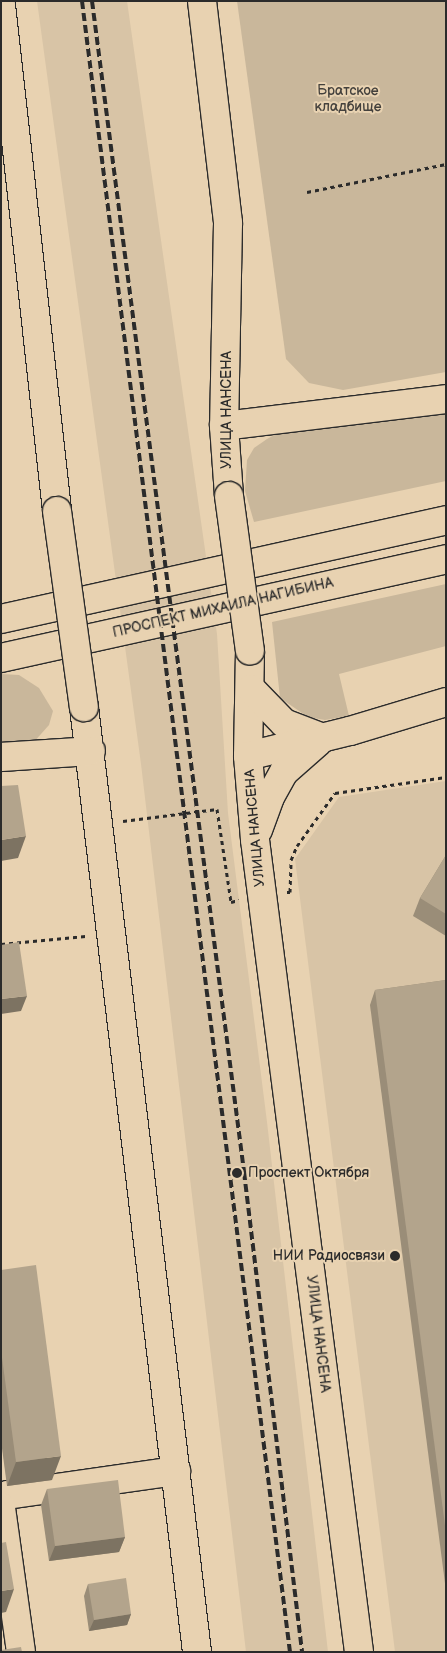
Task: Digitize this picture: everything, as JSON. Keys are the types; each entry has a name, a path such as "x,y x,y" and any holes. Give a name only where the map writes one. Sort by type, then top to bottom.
{"main road":[{"name":"УЛИЦА НАНСЕНА","path":"202,1 228,224 224,426 229,496 250,651 251,689 248,756 254,840 359,1652"},
{"path":"1,4 57,512 91,751 197,1652"},
{"path":"224,426 446,399"},
{"path":"1,619 446,520"},
{"name":"ПРОСПЕКТ МИХАИЛА НАГИБИНА","path":"1,658 446,559"},
{"path":"251,689 284,723 323,738"},
{"path":"248,756 323,738 446,702"},
{"path":"254,840 270,797 284,772 323,738"},
{"path":"1,757 91,751"},
{"path":"1,1502 7,1495 176,1470"},
{"path":"1,1508 3,1538 20,1652"}],"path":[{"path":"307,192 446,164"},
{"path":"121,830 120,821 217,809 231,902 290,892 292,860 297,846 335,793 446,777"},
{"path":"1,944 112,934"}],"shaded area":[{"path":"37,1 127,1 217,634 228,813 267,1122 328,1652 246,1652 141,764"},
{"name":"НИИ Радиосвязи","path":"446,781 446,1652 395,1652 295,859 339,797"}],"green space":[{"name":"Братское кладбище","path":"237,1 446,1 446,372 343,390 309,383 286,359"},
{"path":"446,409 446,481 254,522 245,491 247,460 254,448 267,439 286,429"},
{"path":"446,584 446,646 339,674 349,716 325,720 308,717 280,698 272,622"},
{"path":"1,674 19,675 39,688 53,711 49,725 33,743 1,746"}],"building":[{"path":"18,785 26,836 1,840 1,786"},
{"path":"446,855 446,914 420,898"},
{"path":"19,942 27,996 1,999 1,945"},
{"path":"446,980 446,1533 375,990"},
{"path":"36,1265 61,1456 16,1462 1,1350 1,1270"},
{"path":"118,1480 125,1537 55,1546 47,1489"},
{"path":"6,1542 14,1589 1,1591 1,1543"},
{"path":"126,1578 131,1614 94,1620 88,1584"},
{"path":"21,1647 22,1652 1,1652 1,1650"}],"railway":[{"path":"82,1 290,1652"},
{"path":"92,1 244,1172 302,1652"}],"place":[{"name":"Проспект Октября","path":"237,1173"},
{"name":"НИИ Радиосвязи","path":"395,1256"}]}
